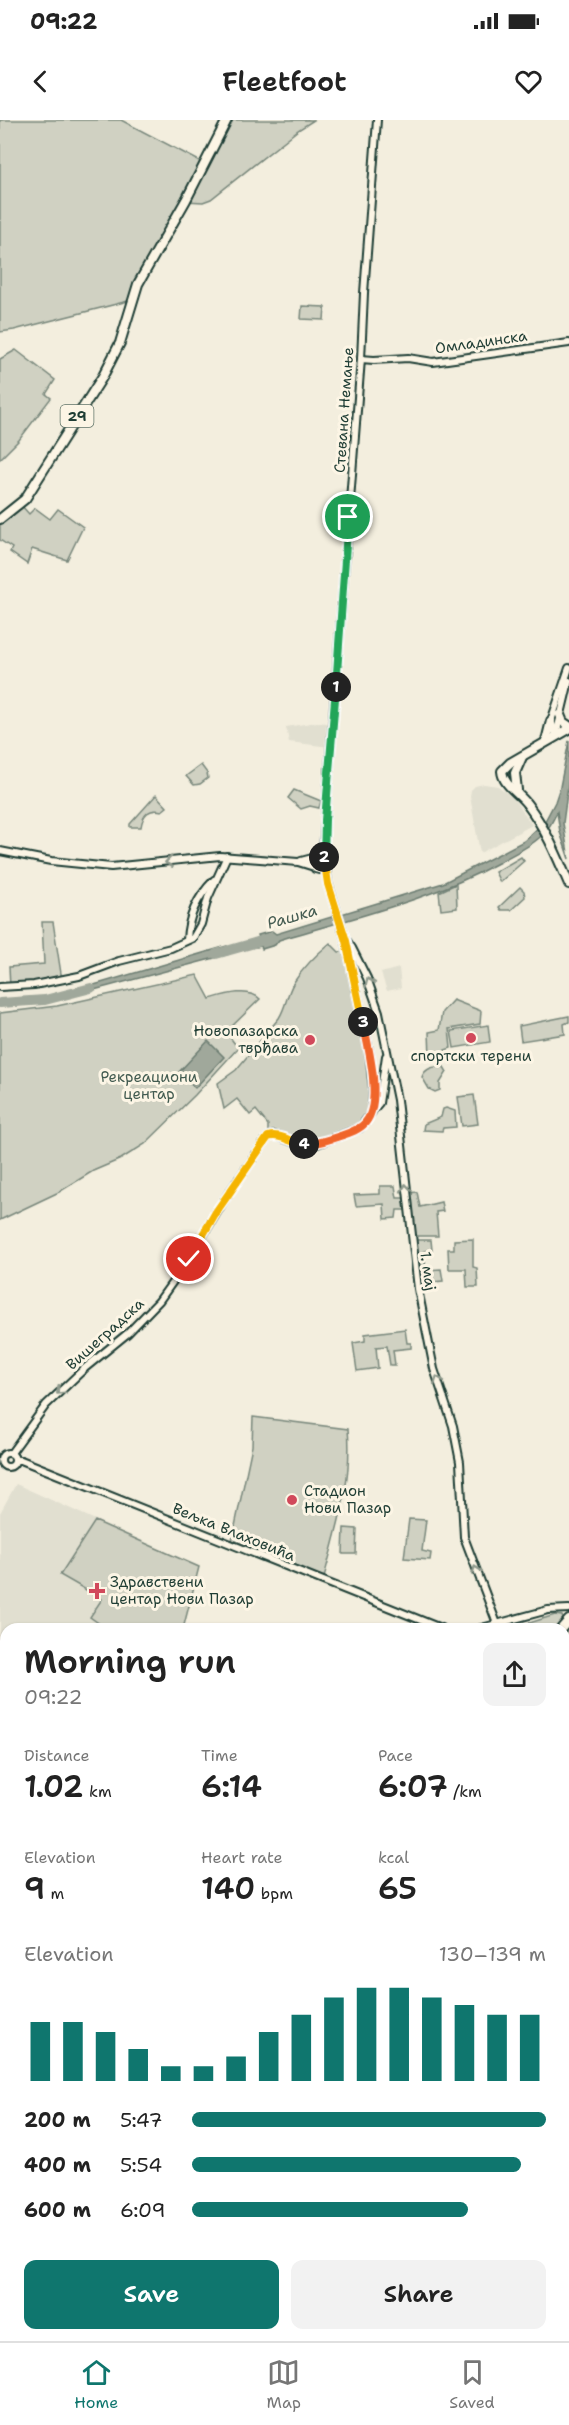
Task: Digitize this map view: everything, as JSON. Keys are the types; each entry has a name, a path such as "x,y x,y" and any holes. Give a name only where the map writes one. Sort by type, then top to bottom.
{"main road":[{"name":"29","path":"0,519 25,499 103,376 120,343 138,284 186,200 227,120"},
{"path":"546,741 551,722"},
{"path":"565,724 556,735 508,764 502,771 504,780 517,791 548,835 569,884"},
{"path":"517,791 515,773 523,756"}],"street":[{"name":"Стевана Немање","path":"323,845 377,120"},
{"name":"Омладинска","path":"361,359 408,358 433,362 569,343"},
{"path":"569,669 551,722 556,735 565,724 569,681"},
{"path":"323,845 315,857 315,868 328,884"},
{"path":"323,845 328,884"},
{"path":"0,851 51,861 111,867 227,856 298,862 315,868 323,868 325,862"},
{"path":"0,987 34,985 70,978 119,961 171,948 193,938 201,924 216,878 227,856"},
{"path":"298,862 315,857 325,862"},
{"path":"187,940 196,901 216,878"},
{"name":"1. мај","path":"328,884 346,941 359,960 372,989 388,1052 397,1100 418,1289 434,1370 450,1416 460,1462 464,1537 496,1623"},
{"path":"346,941 369,1050 373,1087 372,1112"},
{"path":"372,1112 379,1103 388,1052"},
{"path":"373,1087 378,1090 382,1088"},
{"name":"Вишеградска","path":"8,1453 46,1405 85,1368 128,1333 164,1294 189,1259 219,1207 268,1137 278,1136 296,1143 317,1144 360,1128 372,1112"},
{"path":"0,1446 15,1460 11,1466 3,1465"},
{"path":"0,1473 3,1465 1,1458 8,1453"},
{"name":"Вељка Влаховића","path":"15,1460 21,1460 428,1623"},
{"path":"510,1623 548,1610 569,1609"}],"shaded area":[{"path":"317,722 332,726 330,747 289,742 286,727"},
{"path":"569,741 569,778 563,823 569,859 560,832 557,812 547,829 535,842 474,875 392,907 279,940 275,945 262,949 261,946 256,947 254,939 259,938 258,935 272,931 276,934 443,883 524,841 545,821 555,802"},
{"path":"484,784 498,786 513,798 532,825 480,853 470,796 475,786"},
{"name":"Рашка","path":"227,946 230,954 79,994 80,989"},
{"path":"399,968 401,988 387,991 381,973"},
{"path":"208,1041 224,1057 195,1088 179,1072"},
{"name":"Здравствени центар Нови Пазар","path":"16,1484 199,1567 185,1623 0,1623 0,1513"}],"green space":[{"path":"0,120 121,120 205,164 227,120 314,120 298,130 211,199 203,202 185,201 132,300 0,332"},
{"path":"302,306 325,307 324,320 301,319"},
{"path":"16,350 55,380 46,394 51,398 19,440 0,459 0,359"},
{"path":"21,505 29,514 35,508 50,519 58,509 83,527 67,560 32,549 27,564 10,552 12,548 0,540 0,521"},
{"path":"201,765 208,778 194,785 186,776"},
{"path":"294,790 321,801 319,808 310,806 301,809 288,798"},
{"path":"156,795 167,807 162,811 154,810 147,813 141,827 130,827 130,824"},
{"path":"521,857 524,861 500,882 495,872"},
{"path":"456,884 457,908 441,910 439,892"},
{"path":"520,887 525,897 511,910 501,910 499,907"},
{"path":"42,922 53,922 62,980 10,987 9,967 44,964"},
{"path":"330,943 339,952 347,951 369,1050 372,1112 364,1125 317,1144 268,1137 268,1125 256,1110 250,1115 237,1099 224,1109 218,1083 236,1070 279,1018 294,982 310,961"},
{"name":"Рекреациони центар","path":"197,975 210,999 229,994 250,993 260,999 226,1032 238,1048 195,1095 145,1144 59,1192 0,1220 0,1013 57,1006"},
{"path":"453,1000 481,1011 480,1024 449,1029 451,1048 445,1050 446,1056 430,1057 429,1032 439,1030 442,1012"},
{"path":"569,1016 569,1022 564,1024 565,1034 521,1041 519,1026"},
{"name":"спортски терени","path":"488,1025 490,1042 454,1048 451,1031"},
{"path":"444,1067 447,1072 440,1083 440,1090 435,1092 429,1089 422,1077 423,1074 430,1068"},
{"path":"474,1095 478,1124 462,1126 458,1097"},
{"path":"443,1109 455,1111 456,1127 443,1128 442,1131 423,1130 424,1124 441,1117"},
{"path":"380,1186 395,1186 397,1198 405,1198 406,1210 397,1210 396,1218 385,1219 384,1204 356,1206 354,1195 380,1194"},
{"path":"417,1192 420,1207 441,1202 443,1211 436,1212 438,1236 415,1236 409,1193"},
{"path":"473,1239 473,1267 477,1268 478,1287 467,1287 466,1269 449,1269 448,1249 454,1249 454,1240"},
{"path":"416,1240 431,1240 432,1250 424,1251 426,1270 441,1269 443,1281 422,1283"},
{"path":"405,1329 407,1343 411,1343 411,1348 393,1350 395,1365 390,1365 387,1346 376,1347 378,1368 357,1371 353,1343 365,1341 365,1334"},
{"name":"Стадион Нови Пазар","path":"253,1417 348,1429 346,1487 323,1581 231,1545 252,1446"},
{"path":"409,1519 426,1520 422,1551 431,1553 430,1560 404,1558"},
{"path":"95,1521 199,1567 185,1623 98,1623 90,1617 102,1599 60,1575"},
{"path":"344,1528 357,1529 356,1554 343,1554"},
{"path":"555,1615 562,1616 563,1619 560,1623 529,1623"}],"waterway":[{"name":"Рашка","path":"216,954 268,939"},
{"name":"Рашка","path":"0,1003 45,1000 91,988"}],"place":[{"name":"спортски терени","path":"471,1038"},
{"name":"Новопазарска тврђава","path":"310,1040"},
{"name":"Стадион Нови Пазар","path":"292,1500"},
{"name":"Здравствени центар Нови Пазар","path":"97,1591"}],"route":[{"path":"189,1259 216,1212 268,1137 278,1136 296,1143 317,1144 355,1131 364,1125 372,1112 373,1090 369,1050 346,941 328,884 323,851 348,517"}]}
